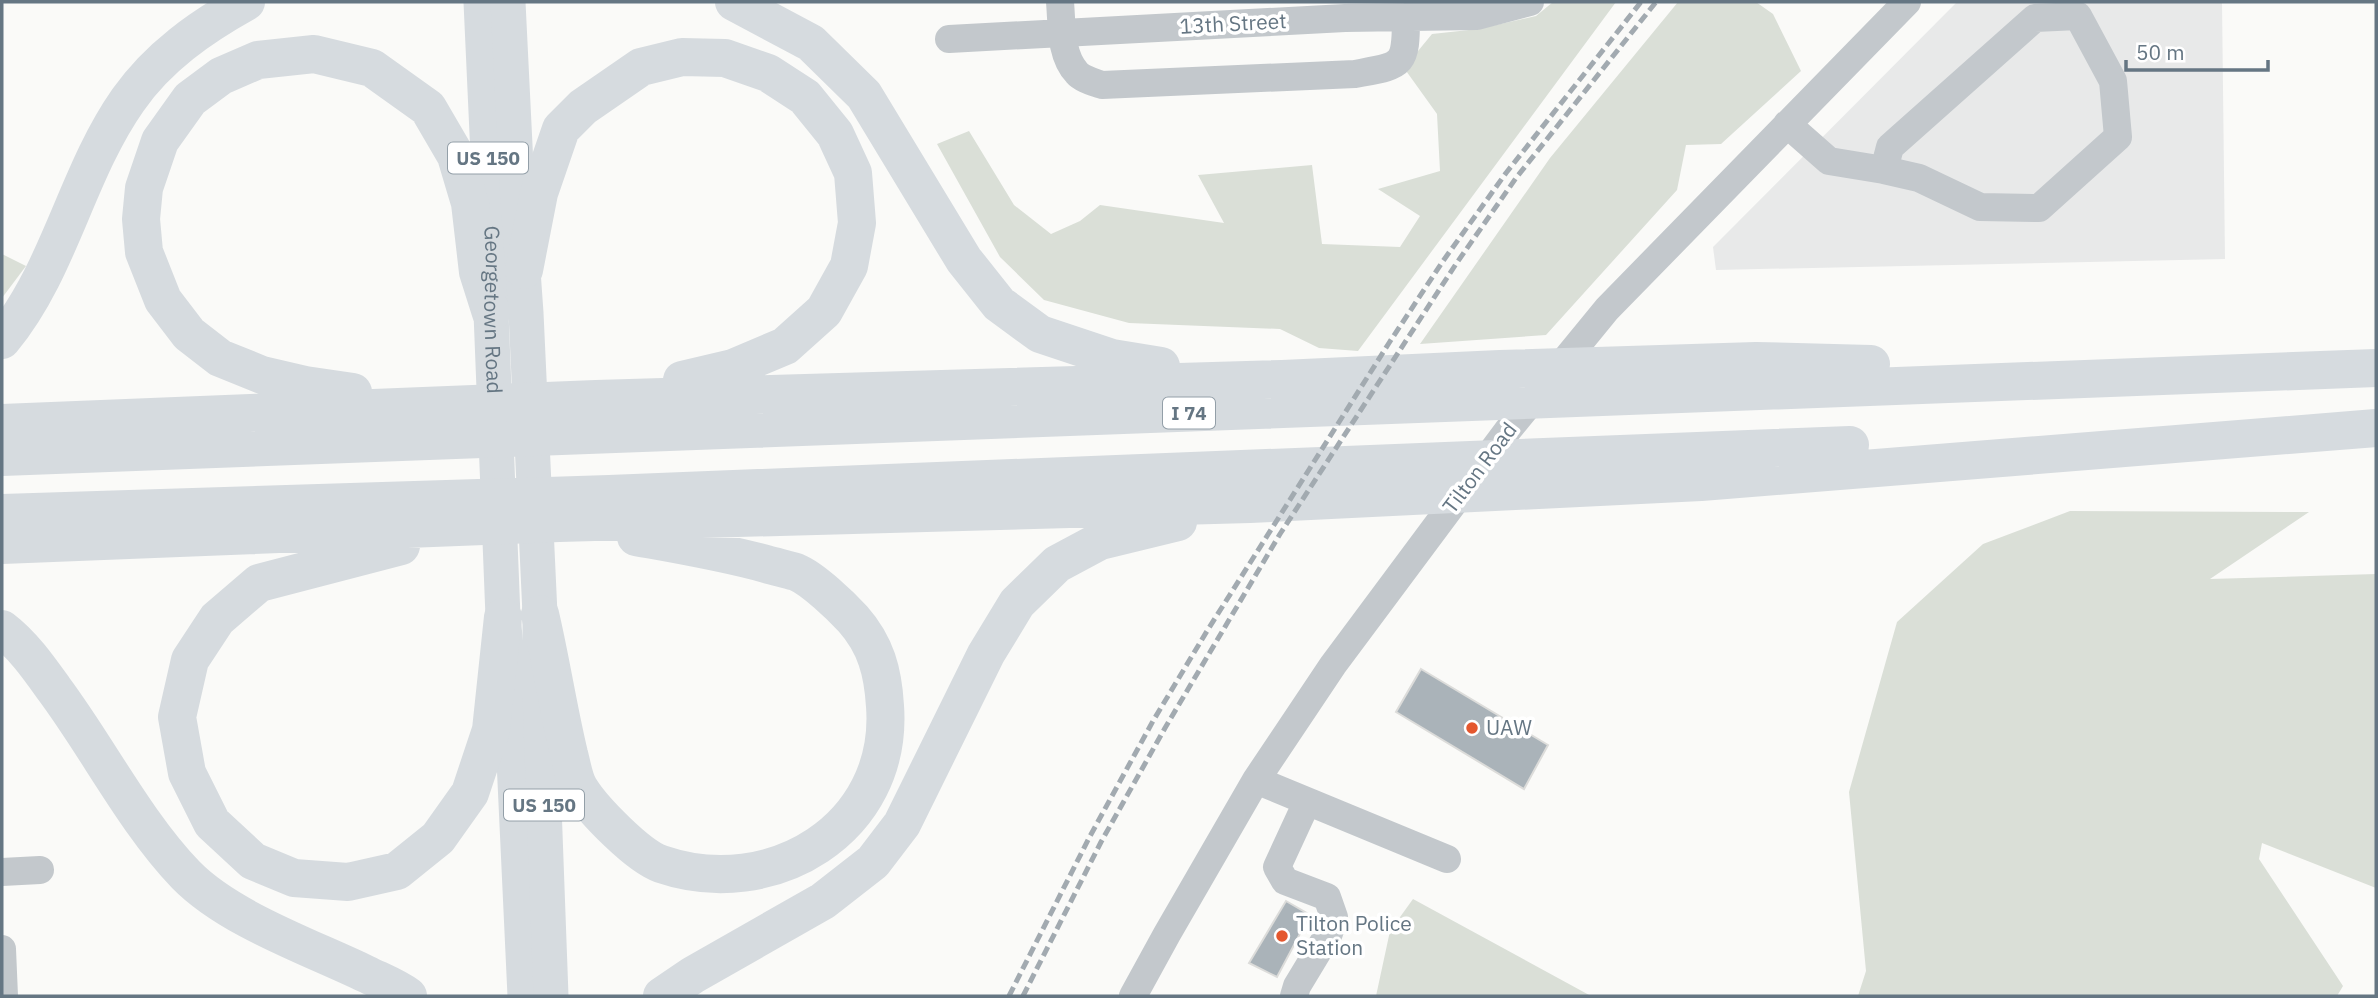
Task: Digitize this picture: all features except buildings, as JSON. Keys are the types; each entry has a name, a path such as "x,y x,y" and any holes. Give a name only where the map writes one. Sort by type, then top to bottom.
{"highway":[{"path":"2,340 19,320 39,283 108,134 128,99 166,56 209,23 246,2"},
{"path":"734,2 811,43 864,95 964,260 999,304 1040,334 1112,358 1200,372 1282,379"},
{"path":"445,406 305,385 261,375 220,358 189,334 163,300 144,252 141,219 144,188 160,141 190,99 221,76 258,60 314,54 372,68 428,108 456,156 470,203 478,272 509,313"},
{"path":"524,270 539,193 561,129 583,107 641,67 682,57 725,58 768,73 805,97 835,134 853,173 858,223 849,266 824,311 785,346 733,368 596,400"},
{"path":"2,423 1756,361 2007,368 2151,378"},
{"name":"I 74","path":"2,457 2376,368"},
{"path":"2,545 559,523 1250,504 1701,482 2376,427"},
{"path":"2,513 595,495 2376,427"},
{"path":"662,996 693,975 823,901 873,862 902,824 986,654 1017,603 1057,564 1100,541 1250,504"},
{"path":"522,616 553,669 564,734 578,787 613,829 658,863 710,874 756,872 805,855 849,821 876,777 887,728 883,677 867,635 841,605 798,573 732,555 559,523"},
{"path":"470,528 259,583 217,619 190,660 177,717 187,772 212,823 253,861 294,878 348,882 397,871 438,838 470,793 491,730 522,616"},
{"path":"2,629 37,666 155,837 186,874 211,897 254,922 408,996"}],"main road":[{"name":"Georgetown Road","path":"481,2 493,265 509,313 522,616"},
{"name":"Georgetown Road","path":"509,2 517,186 524,270 509,313"},
{"name":"US 150","path":"522,616 511,696 525,996"},
{"name":"US 150","path":"522,616 540,697 551,996"}],"street":[{"path":"1060,2 1062,33 1068,59 1078,75 1102,85 1341,75 1379,70 1398,63 1406,51 1406,17"},
{"name":"13th Street","path":"948,40 1344,10 1406,17 1476,16 1529,2"},
{"name":"Tilton Road","path":"1133,996 1256,780 1333,665 1508,430 1607,309 1907,2"},
{"path":"1787,124 1829,160 1919,178 1980,207 2039,208 2118,137 2113,81 2078,16 2035,18 1890,147 1884,170"},
{"path":"1256,780 1447,859"},
{"path":"1294,996 1297,986 1329,933 1334,917 1327,897 1284,881 1277,866 1307,802"},
{"path":"2,872 40,870"},
{"path":"2,949 4,996"}],"shaded area":[{"path":"1553,2 1616,2 1358,351 1319,348 1280,329 1129,323 1044,300 1000,257 937,144 969,131 1014,205 1051,234 1080,221 1100,205 1224,223 1198,175 1312,165 1322,244 1400,247 1420,216 1378,189 1440,171 1437,114 1404,68 1432,34 1478,29 1536,16"},
{"path":"1678,2 1756,2 1773,14 1801,71 1721,144 1686,145 1677,190 1546,335 1420,344 1550,158"},
{"path":"1957,2 2222,2 2225,259 1716,270 1713,247"},
{"path":"2,254 26,266 2,298"},
{"path":"2070,511 2309,512 2210,579 2376,574 2376,888 2262,843 2259,859 2343,986 2337,996 1858,996 1866,971 1849,792 1897,622 1983,544"},
{"path":"1413,899 1591,996 1376,996 1390,931"}],"railway":[{"path":"1009,996 1089,838 1153,721 1389,343 1506,173 1641,2"},
{"path":"1023,996 1101,842 1280,534 1456,264 1516,178 1656,2"}],"place":[{"name":"UAW","path":"1472,728"},
{"name":"Tilton Police Station","path":"1282,936"}]}
